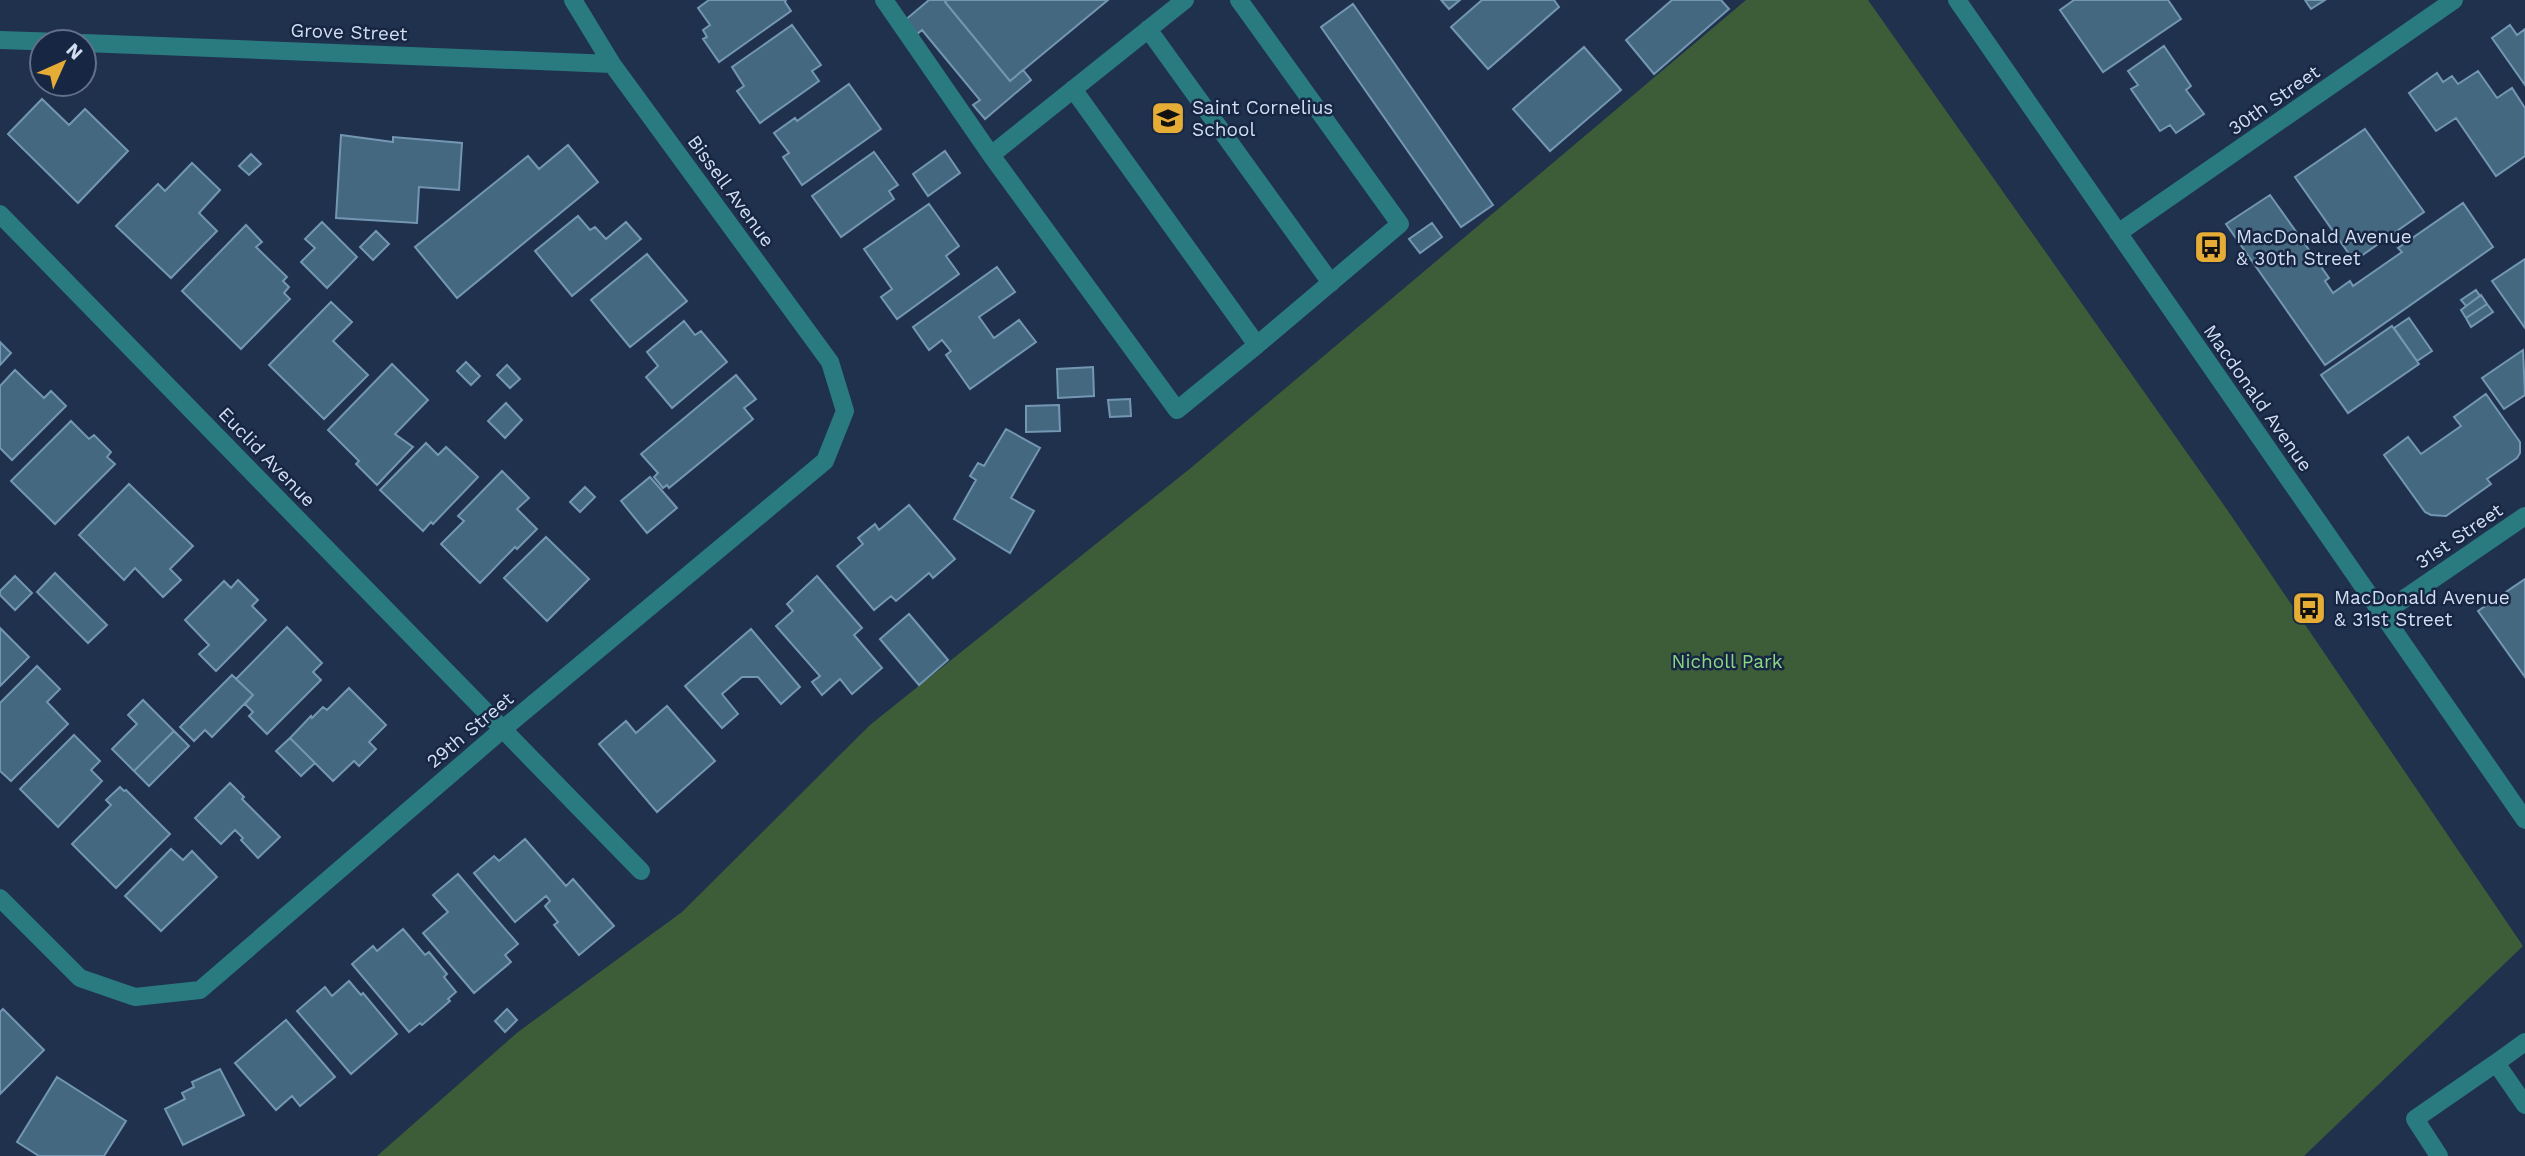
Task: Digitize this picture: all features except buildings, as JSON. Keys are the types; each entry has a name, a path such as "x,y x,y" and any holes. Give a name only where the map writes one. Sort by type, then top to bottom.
{"street":[{"name":"Bissell Avenue","path":"573,0 612,64 830,362 845,411"},
{"path":"884,0 991,155 1177,410 1400,224 1239,0"},
{"path":"991,155 1185,0"},
{"name":"Macdonald Avenue","path":"1957,0 2525,820"},
{"name":"30th Street","path":"2118,233 2454,0"},
{"path":"1148,29 1331,283"},
{"path":"0,40 28,41"},
{"name":"Grove Street","path":"98,44 612,64"},
{"path":"1073,89 1257,345"},
{"name":"Euclid Avenue","path":"0,214 641,871"},
{"name":"29th Street","path":"0,898 80,978 135,997 200,990 503,729 825,461 845,411"},
{"name":"31st Street","path":"2382,614 2525,516"},
{"path":"2439,1156 2415,1119 2525,1042"},
{"path":"2496,1063 2525,1105"}],"green space":[{"name":"Nicholl Park","path":"1746,0 1868,0 2228,511 2523,946 2304,1156 377,1156 518,1032 682,912 870,725 1192,467"}],"place":[{"name":"Saint Cornelius School","path":"1168,118"},
{"name":"MacDonald Avenue & 30th Street","path":"2211,247"},
{"name":"MacDonald Avenue & 31st Street","path":"2309,608"}]}
